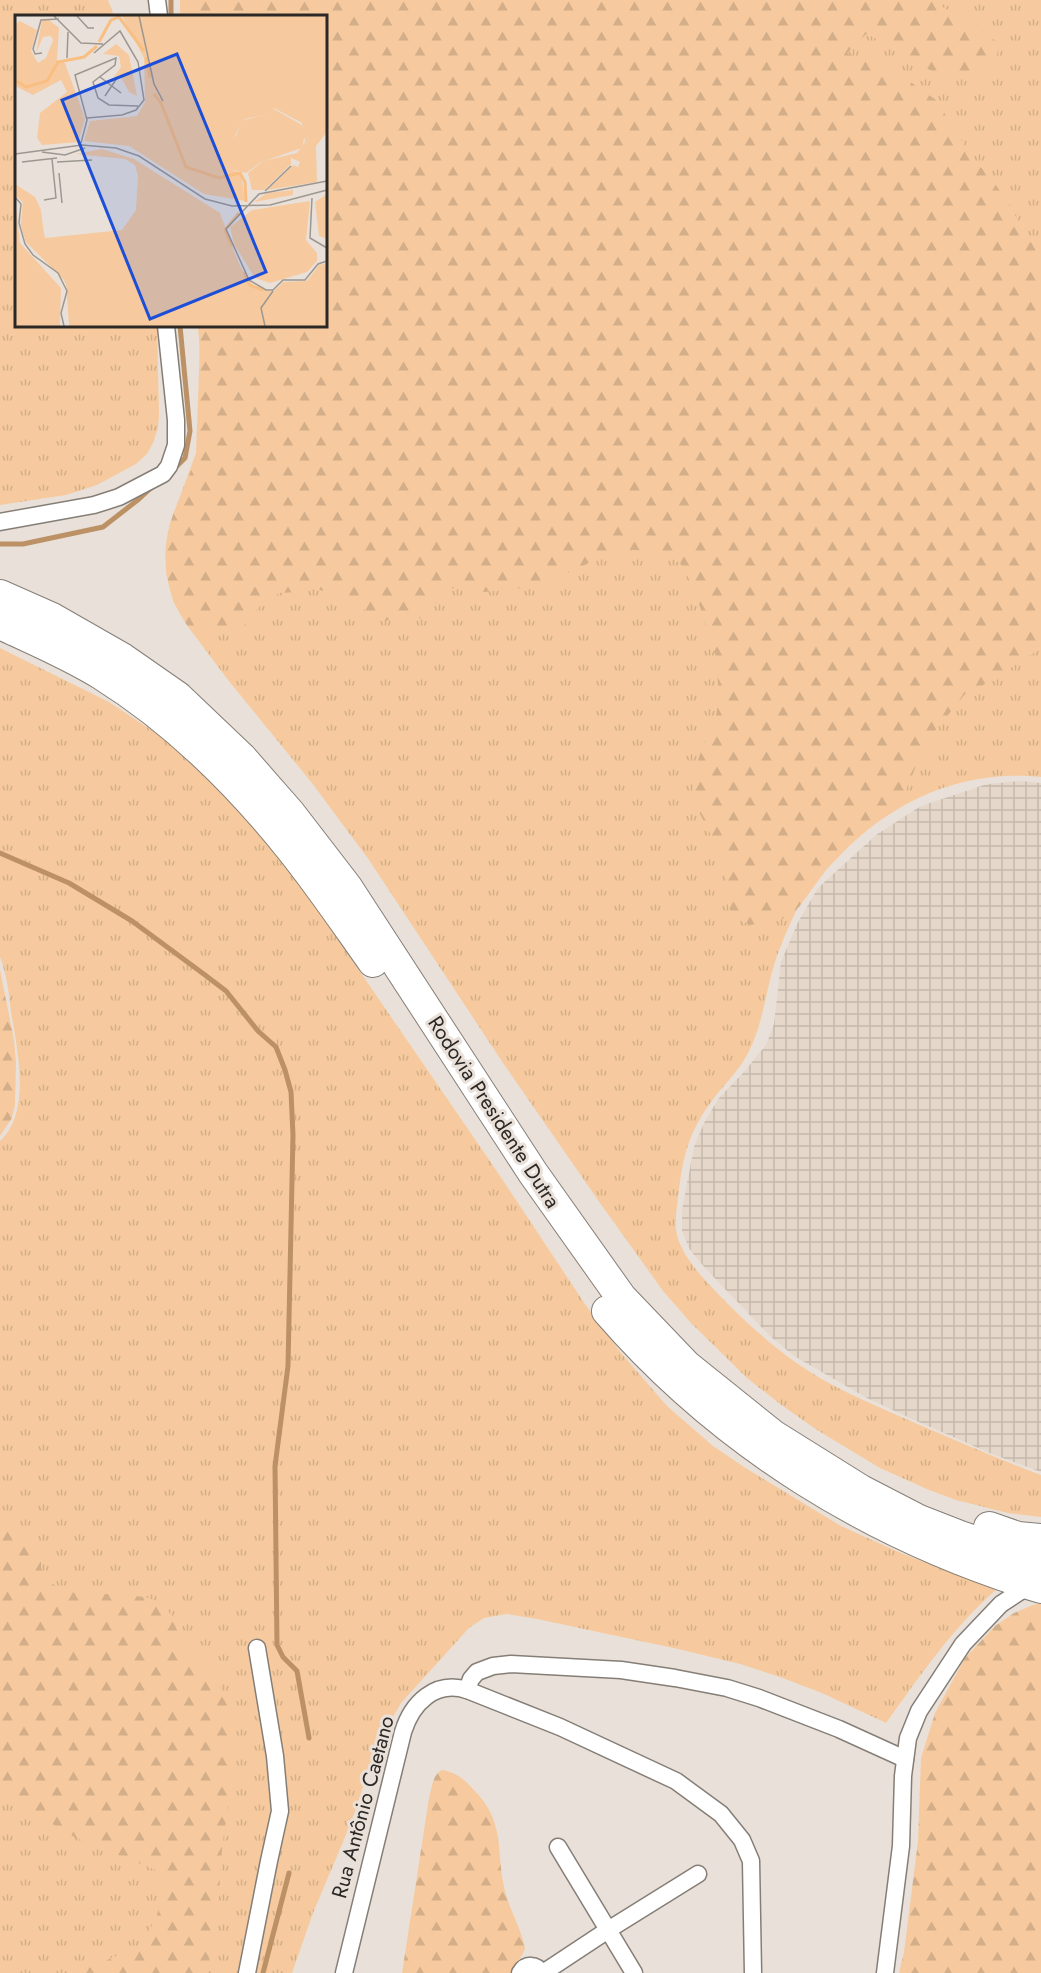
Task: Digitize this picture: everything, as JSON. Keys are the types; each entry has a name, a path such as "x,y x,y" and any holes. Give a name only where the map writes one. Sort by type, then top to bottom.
{"highway":[{"name":"Rodovia Presidente Dutra","path":"0,595 152,711 237,786 290,848 387,981 481,1131 592,1292 636,1343 672,1378 720,1421 770,1458 873,1521 924,1545 1037,1579"},
{"name":"Rodovia Presidente Dutra","path":"0,624 46,630 122,658 178,697 241,757 290,813 347,887 526,1163 621,1297 687,1366 773,1435 861,1490 920,1520 960,1536 1037,1579"},
{"path":"558,1209 599,1247 696,1353 778,1420 853,1470 905,1494 1008,1534 1041,1539"}],"street":[{"path":"157,0 159,15"},
{"path":"0,522 94,505 150,482 163,474 170,466 176,445 176,420 166,327"},
{"path":"885,1973 901,1846 904,1759 908,1738 919,1711 963,1644 1001,1604 1037,1579"},
{"path":"247,1973 280,1811 275,1756 257,1648"},
{"path":"467,1690 471,1679 477,1672 493,1666 511,1664 621,1670 675,1678 727,1688 759,1698 839,1729 904,1759"},
{"name":"Rua Antônio Caetano","path":"344,1973 406,1724 413,1710 438,1689 449,1686 467,1690 560,1727 676,1781 721,1814 742,1840 750,1861 753,1973"},
{"path":"558,1847 634,1973"},
{"path":"520,1973 523,1968 530,1966 542,1973 698,1874"}],"shaded area":[{"path":"1021,781 1041,783 1041,1472 992,1454 867,1398 794,1356 770,1336 705,1268 690,1250 682,1231 682,1210 694,1147 704,1123 719,1098 766,1045 774,1024 781,962 798,922 818,888 876,835 921,806 987,784"}],"green space":[{"path":"0,0 108,0 114,15 15,15 15,327 157,327 158,428 147,454 136,464 97,485 66,495 0,505"},
{"path":"180,0 1041,0 1041,777 982,778 955,784 928,794 879,821 856,839 815,881 797,910 775,961 754,1041 739,1067 695,1127 681,1172 676,1223 678,1240 694,1267 731,1307 770,1342 824,1381 899,1416 1041,1475 1041,1517 1008,1513 956,1500 880,1468 817,1430 780,1404 747,1378 691,1323 663,1291 600,1203 503,1063 369,860 312,783 228,680 186,624 173,601 166,572 166,546 170,524 196,453 200,345 198,327 327,327 327,15 180,15"},
{"path":"180,0 931,0 984,29 999,45 996,60 975,78 944,76 916,64 892,46 866,34 847,53 902,76 936,100 972,157 1012,208 1025,238 1041,250 1041,648 987,683 965,694 935,731 929,748 916,766 898,809 875,823 850,845 826,870 799,907 781,920 750,925 737,919 728,906 726,871 719,851 695,804 693,788 695,768 716,716 719,698 716,657 694,588 680,563 661,553 634,550 608,552 541,586 484,592 456,586 443,595 423,617 409,623 385,620 328,592 312,588 298,592 279,593 260,606 247,623 237,631 228,634 192,632 184,620 177,608 168,581 165,553 170,524 197,450 200,374 198,327 327,327 327,15 180,15"},
{"path":"0,648 109,702 183,751 280,855 585,1304 621,1353 667,1406 713,1446 841,1526 903,1554 997,1589 966,1619 924,1670 886,1723 822,1693 740,1664 537,1619 507,1614 484,1618 469,1628 401,1703 388,1726 313,1913 292,1973 0,1973 0,1141 10,1129 16,1114 20,1079 7,984 0,957"},
{"path":"0,970 14,1040 16,1063 15,1105 12,1118 0,1136"},
{"path":"0,1530 35,1541 41,1552 41,1568 48,1581 66,1592 145,1597 160,1602 173,1617 178,1634 188,1653 209,1667 218,1682 233,1720 232,1779 222,1848 218,1911 207,1973 66,1973 96,1966 113,1957 140,1950 157,1915 166,1874 76,1838 0,1793"},
{"path":"1041,1603 1041,1973 899,1973 904,1952 918,1841 921,1758 935,1713 965,1658 995,1626 1014,1613"},
{"path":"442,1770 456,1774 470,1785 484,1801 495,1825 505,1891 525,1948 512,1973 402,1973 429,1798 434,1778"}],"waterway":[{"path":"171,0 171,15"},
{"path":"172,471 185,458 190,431 180,327"},
{"path":"0,544 23,544 103,527 151,488"},
{"path":"0,853 69,883 132,921 205,975 226,991 258,1031 276,1047 285,1070 291,1092 293,1135 288,1366 275,1466 277,1645 283,1657 297,1671 309,1738"},
{"path":"263,1973 289,1873"}]}
